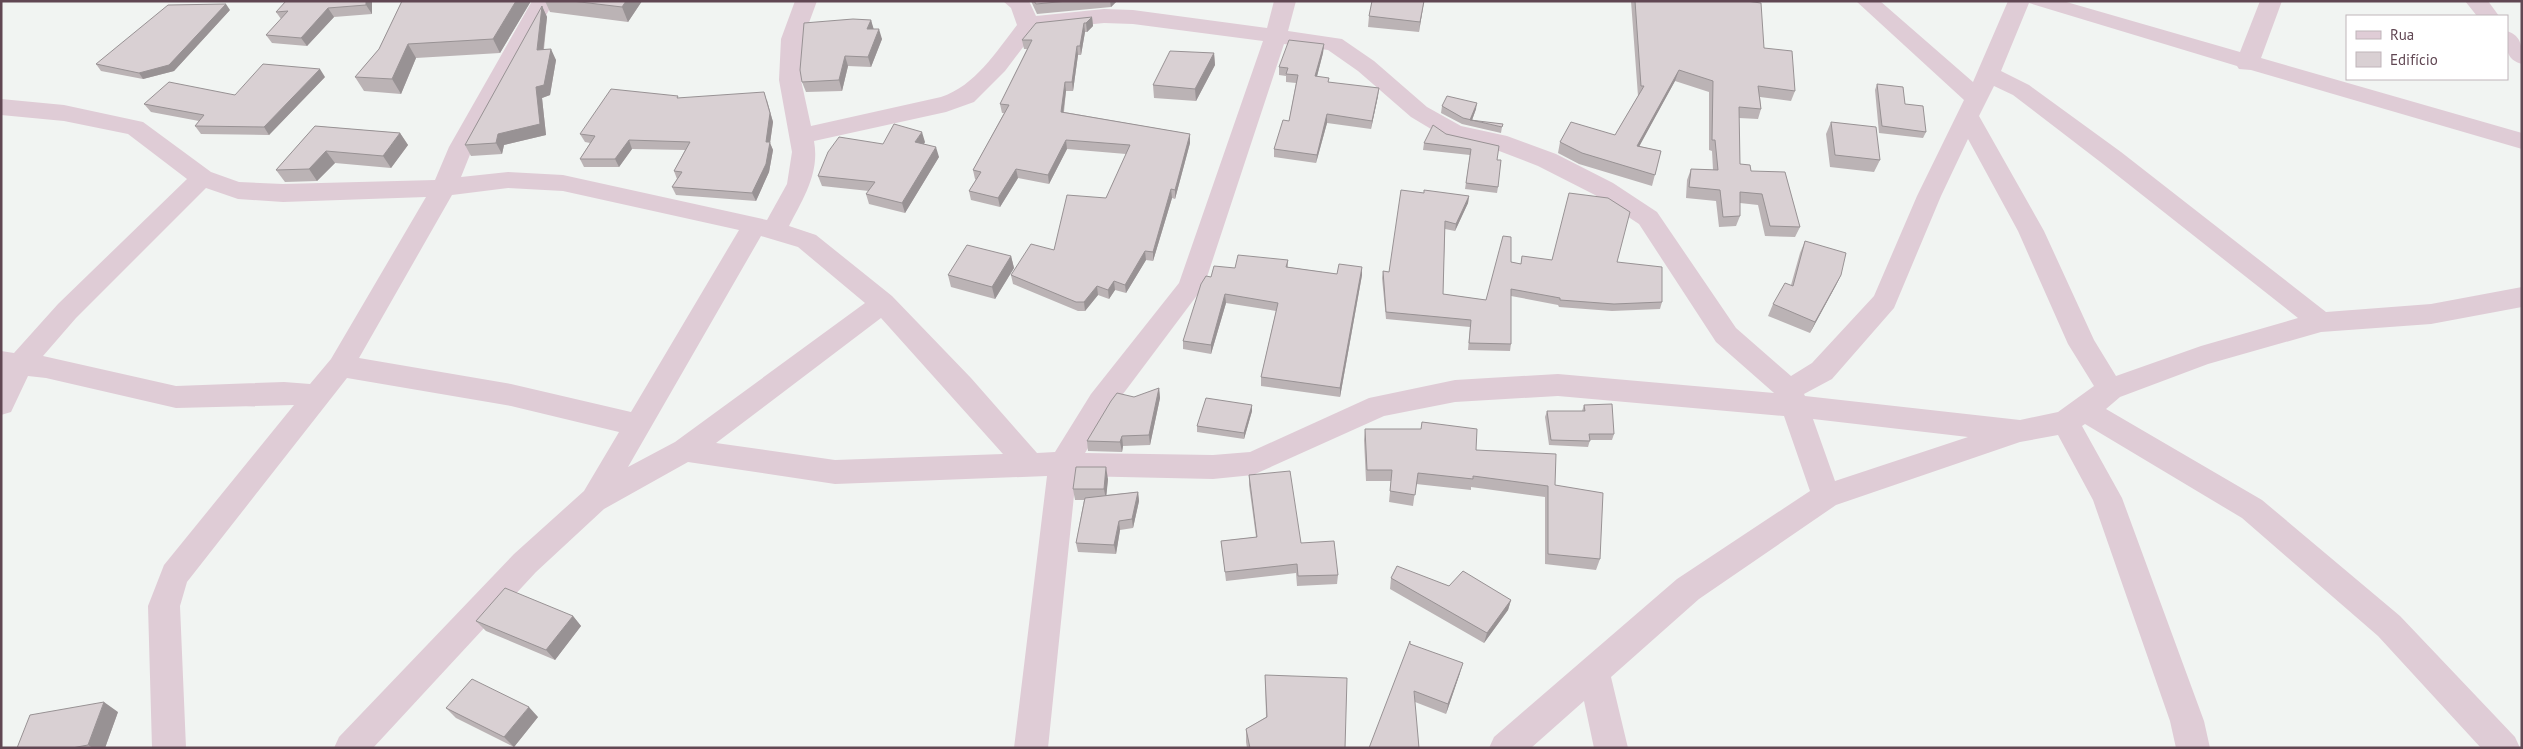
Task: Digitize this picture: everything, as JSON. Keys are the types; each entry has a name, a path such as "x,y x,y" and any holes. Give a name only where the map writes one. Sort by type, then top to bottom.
{"street":[{"path":"169,748 164,606 175,574 341,366 444,188 461,147 543,1"},
{"path":"594,500 638,425 765,227 799,184 804,152 790,80 792,39 806,1"},
{"path":"1014,1 1020,4 1028,25"},
{"path":"1031,748 1063,464 1101,402 1191,286 1276,36 1285,1"},
{"path":"1867,1 1972,107 2082,344 2110,389"},
{"path":"1791,398 1822,371 1885,301 1929,196 1988,74 2019,1"},
{"path":"2038,1 2247,64 2522,141"},
{"path":"2247,64 2271,1"},
{"path":"2476,1 2487,15"},
{"path":"800,136 946,104 966,96 997,66 1028,25 1063,19 1134,17 1334,44 1366,66 1419,112 1454,132 1499,142 1547,160 1604,189 1648,218 1726,335 1791,398 1826,496"},
{"path":"2508,39 2522,57"},
{"path":"1988,74 2021,90 2112,158 2321,322"},
{"path":"1,107 64,113 135,128 202,178 238,190 283,193 444,188 508,180 563,183 765,227 807,241 882,303 961,386 1031,466"},
{"path":"1,404 10,363 115,266 202,178"},
{"path":"1506,748 1688,589 1826,496 2020,431 2075,416 2110,389 2156,374 2201,356 2321,322 2431,314 2522,297"},
{"path":"350,748 525,563 594,500 685,450 882,303"},
{"path":"10,363 46,366 176,397 284,393 318,396"},
{"path":"341,366 511,395 638,425"},
{"path":"685,450 835,472 1063,464 1213,467 1253,463 1379,406 1455,391 1558,385 1791,398 2020,431"},
{"path":"2075,416 2107,498 2187,721 2194,748"},
{"path":"2075,416 2252,509 2389,626 2502,748"},
{"path":"1592,671 1611,748"}],"building":[{"path":"286,1 366,1 366,5 328,8 301,38 266,35 288,11 276,12"},
{"path":"402,1 516,1 493,39 408,44 392,79 355,77 379,49"},
{"path":"572,1 626,1 622,7"},
{"path":"1034,1 1068,1 1036,4"},
{"path":"1372,1 1424,1 1420,22 1369,16"},
{"path":"1635,1 1746,1 1761,3 1764,48 1792,51 1795,91 1758,86 1761,109 1739,107 1740,164 1750,165 1751,171 1785,172 1800,227 1770,226 1762,194 1740,192 1740,216 1723,217 1720,190 1689,187 1691,169 1718,170 1715,140 1712,140 1713,81 1679,70 1637,146 1661,151 1655,175 1582,153 1560,142 1571,122 1615,135 1644,86 1641,86"},
{"path":"226,4 169,65 139,73 96,64 168,5"},
{"path":"542,6 537,50 551,49 544,85 536,87 540,124 498,134 496,143 465,145"},
{"path":"1092,17 1084,23 1080,46 1077,46 1072,82 1065,82 1061,112 1190,134 1175,190 1171,189 1153,252 1145,251 1125,285 1114,281 1108,290 1097,286 1084,302 1076,302 1011,275 1031,244 1054,250 1067,195 1106,198 1130,145 1066,140 1048,175 1016,169 998,198 969,191 981,172 973,170 1009,105 1000,104 1032,40 1022,40 1036,23"},
{"path":"853,19 871,20 867,29 879,29 868,57 845,56 839,80 802,82 800,70 804,23"},
{"path":"1289,40 1324,44 1315,76 1329,78 1328,82 1379,88 1372,121 1327,114 1317,155 1274,149 1283,120 1289,121 1298,75 1286,74 1288,68 1279,67"},
{"path":"1170,51 1214,53 1195,89 1153,85"},
{"path":"263,64 320,69 264,127 195,126 204,115 144,104 169,82 235,95"},
{"path":"1877,84 1903,87 1905,104 1923,106 1926,132 1882,126"},
{"path":"611,89 678,96 677,98 764,92 770,113 766,142 770,142 766,164 752,193 672,187 682,172 674,171 690,142 629,140 615,159 580,159 595,136 580,134"},
{"path":"1447,96 1477,103 1470,120 1442,106"},
{"path":"1474,120 1503,124 1502,127"},
{"path":"1831,122 1876,127 1880,160 1835,155"},
{"path":"894,124 922,132 915,142 936,147 902,203 866,194 875,182 818,176 828,152 839,137 883,144"},
{"path":"1433,125 1446,134 1499,146 1497,160 1501,160 1498,187 1466,183 1471,149 1424,143"},
{"path":"315,126 400,133 383,156 326,151 309,169 276,170"},
{"path":"1401,190 1424,193 1424,190 1469,196 1456,224 1445,221 1443,294 1486,300 1503,236 1511,237 1511,262 1521,264 1522,256 1552,260 1569,193 1608,198 1630,212 1617,262 1662,267 1662,302 1614,304 1560,300 1560,298 1511,289 1511,344 1469,343 1471,320 1386,312 1383,271 1389,272"},
{"path":"1805,241 1846,253 1841,275 1815,322 1773,304 1785,283 1793,286"},
{"path":"967,245 1011,256 992,287 948,275"},
{"path":"1238,255 1288,260 1286,267 1337,274 1339,264 1362,267 1340,388 1261,377 1278,303 1225,294 1211,345 1183,341 1201,284 1206,276 1211,277 1214,266 1235,268"},
{"path":"1159,388 1149,435 1122,436 1120,442 1087,441 1117,393 1134,397"},
{"path":"1206,398 1252,405 1244,433 1197,426"},
{"path":"1612,404 1614,434 1589,434 1590,441 1551,440 1547,411 1585,411 1584,405"},
{"path":"1422,422 1477,429 1476,450 1556,454 1555,485 1603,493 1600,559 1548,554 1548,486 1473,476 1473,479 1418,473 1415,495 1390,491 1392,470 1367,470 1365,429 1421,429"},
{"path":"1076,467 1106,467 1104,489 1073,489"},
{"path":"1290,471 1301,543 1334,541 1338,575 1298,576 1297,564 1225,572 1221,541 1257,537 1249,475"},
{"path":"1138,492 1132,519 1119,521 1114,545 1076,543 1085,498"},
{"path":"1397,566 1449,586 1463,571 1511,600 1487,633 1391,578"},
{"path":"505,588 573,616 546,650 476,621"},
{"path":"1410,641 1410,644 1463,663 1448,704 1414,691 1419,748 1369,748"},
{"path":"1265,675 1347,678 1345,748 1250,748 1246,729 1267,717"},
{"path":"472,679 529,707 504,737 446,708"},
{"path":"104,702 88,745 72,748 17,748 30,715"}]}
